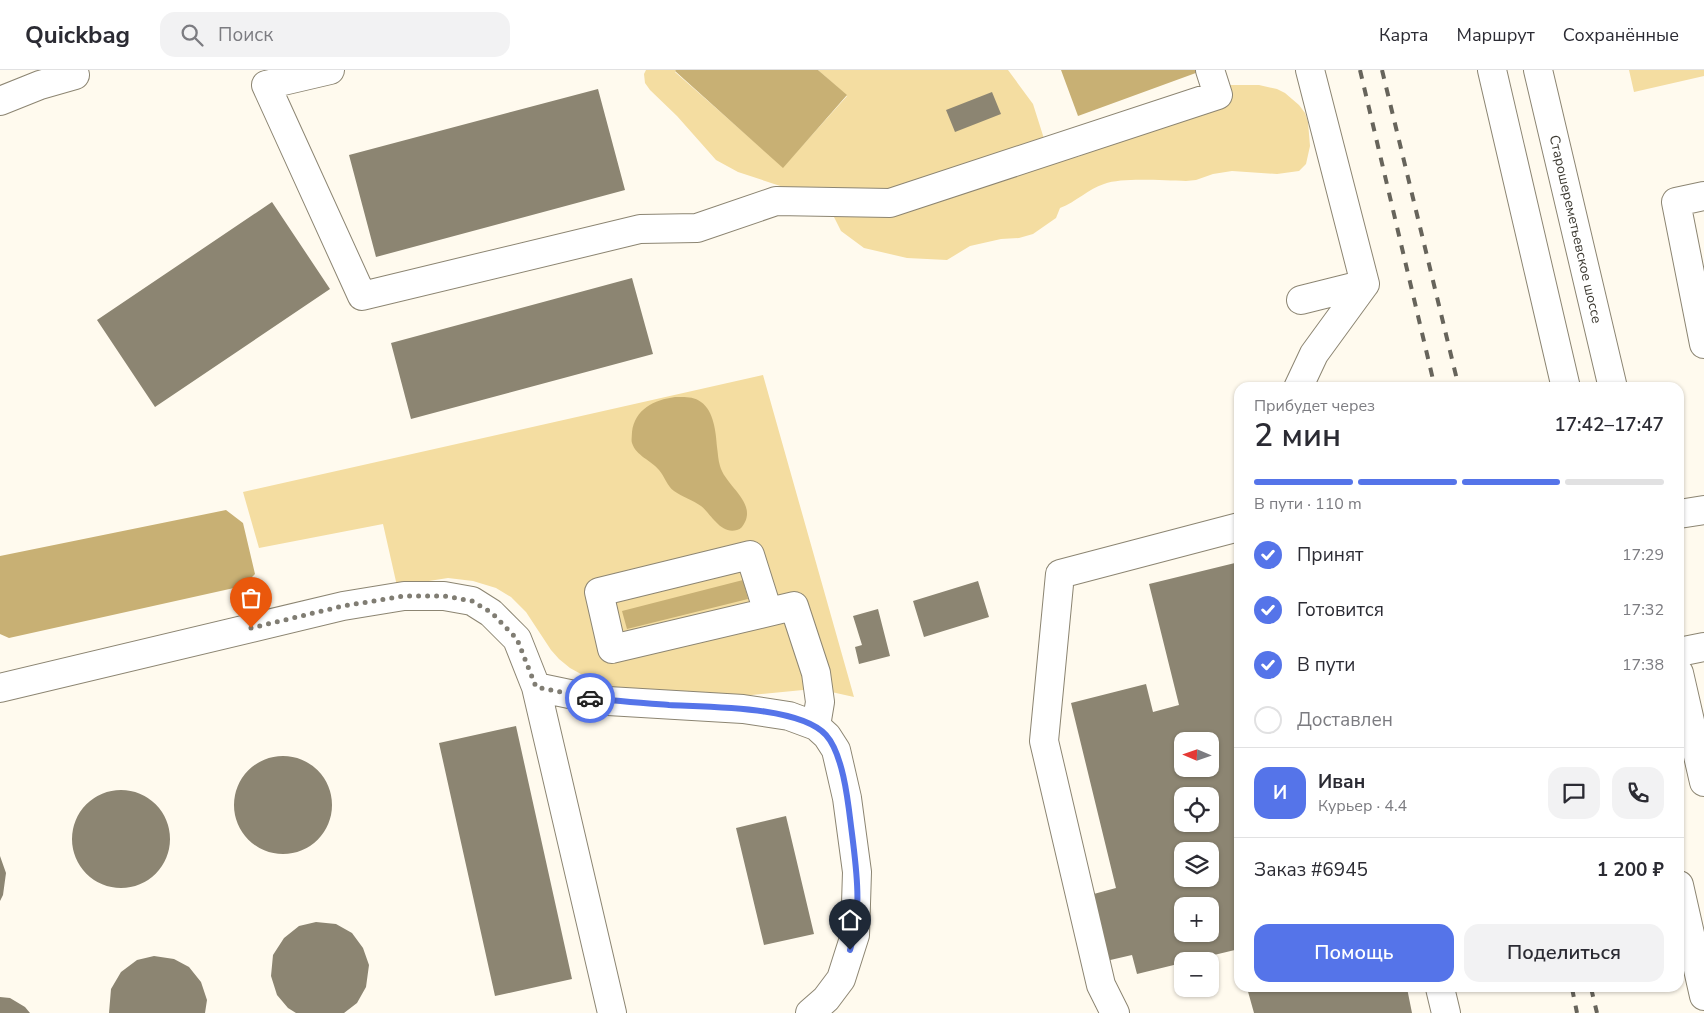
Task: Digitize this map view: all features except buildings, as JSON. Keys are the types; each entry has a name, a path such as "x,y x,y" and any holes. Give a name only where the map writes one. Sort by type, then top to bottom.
{"main road":[{"path":"330,70 266,85 362,296 640,228 697,228 776,201 890,203 1218,95 1210,70"},
{"path":"1310,70 1365,284"},
{"path":"1492,70 1565,382"},
{"name":"Старошереметьевское шоссе","path":"1538,70 1612,382"},
{"path":"0,101 40,85 75,75"},
{"path":"1704,196 1676,202 1704,344"},
{"path":"1301,300 1365,284"},
{"path":"1301,382 1314,354 1365,284"},
{"path":"1684,513 1704,510"},
{"path":"1115,1013 1102,985 1044,741 1060,574 1234,524"},
{"path":"768,612 750,555 599,592 612,649 794,606 816,673 820,702 816,726"},
{"path":"0,688 343,606 404,596 444,596 472,601 492,613 517,639 536,687 612,1013"},
{"path":"1684,651 1704,646"},
{"path":"536,687 608,700 743,709 789,716 816,726 827,736 836,750 848,798 857,872 855,935 841,979 826,999 810,1013"},
{"path":"1684,695 1704,782"},
{"path":"1684,907 1704,996"},
{"path":"1441,992 1446,1013"}],"shaded area":[{"path":"646,70 676,70 675,72 783,167 847,96 818,70 1008,70 1033,104 1046,145 1061,158 1078,157 1228,85 1259,85 1285,93 1299,105 1305,113 1308,122 1310,146 1306,164 1299,171 1277,174 1232,171 1186,181 1133,180 1112,182 1098,186 1060,208 1056,218 1033,234 970,246 947,260 907,258 864,248 841,231 826,201 738,172 716,160 677,116 650,90 645,83 644,74"},
{"path":"676,70 818,70 847,95 783,168"},
{"path":"1061,70 1204,70 1078,116"},
{"path":"1629,70 1704,70 1704,76 1634,92"},
{"path":"763,375 854,697 827,691 803,690 742,696 608,689 570,668 559,659 526,612 511,597 496,588 473,581 448,578 397,586 383,524 259,548 243,492"},
{"path":"675,397 688,397 701,402 712,417 720,466 727,480 743,500 746,507 745,522 738,530 731,531 721,527 701,506 674,491 659,470 640,455 634,447 632,432 637,417 641,412 653,403"},
{"path":"226,510 243,523 255,574 243,586 9,638 0,634 0,556"},
{"path":"743,580 748,599 627,629 622,611"}],"railway":[{"path":"1360,70 1434,382"},
{"path":"1382,70 1458,382"},
{"path":"1573,992 1577,1013"},
{"path":"1592,992 1597,1013"}],"way so far":[{"path":"251,628 343,606 404,596 444,596 472,601 492,613 517,639 536,687 590,698"}],"route":[{"path":"590,698 648,704 743,709 789,716 816,726 827,736 836,750 848,798 857,872 855,935 850,950"}]}
